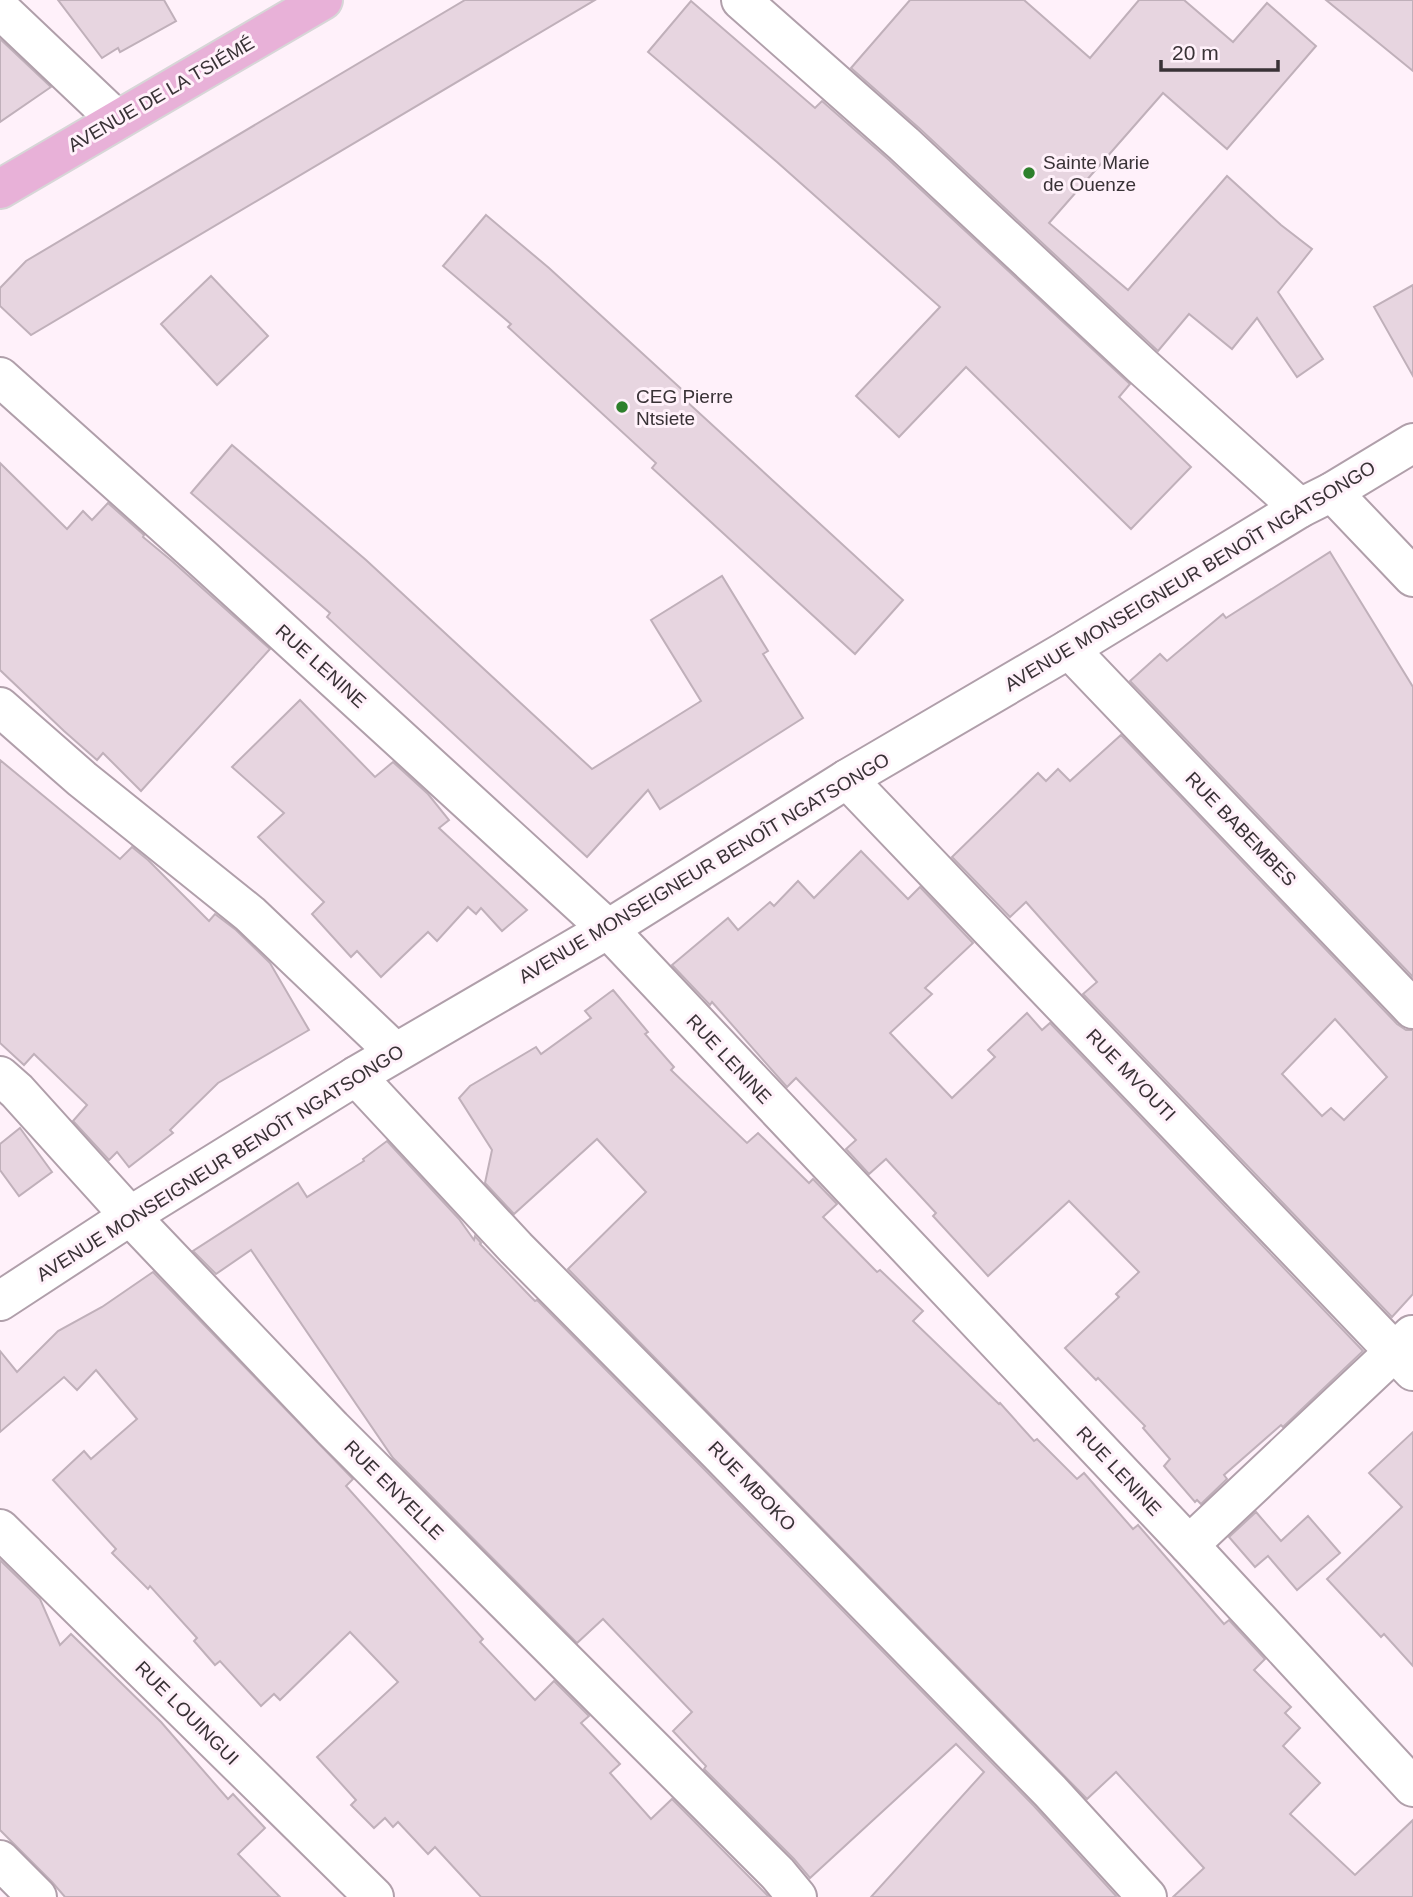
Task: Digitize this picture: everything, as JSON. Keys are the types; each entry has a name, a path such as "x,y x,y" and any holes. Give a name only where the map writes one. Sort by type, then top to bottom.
{"main road":[{"name":"AVENUE DE LA TSIÉMÉ","path":"0,189 323,0"}],"street":[{"path":"741,0 904,144 1143,368 1413,577"},
{"path":"0,9 117,120"},
{"name":"RUE LENINE","path":"0,377 608,929 1189,1545 1413,1787"},
{"name":"AVENUE MONSEIGNEUR BENOÎT NGATSONGO","path":"0,1301 130,1216 395,1052 608,929 848,779 1413,443"},
{"name":"RUE BABEMBES","path":"1069,649 1413,1009"},
{"path":"0,707 82,779 250,914 395,1052"},
{"name":"RUE MVOUTI","path":"848,779 1133,1077 1407,1352"},
{"name":"RUE ENYELLE","path":"0,1076 332,1428 778,1874 797,1897"},
{"name":"RUE MBOKO","path":"356,1076 516,1248 1050,1791 1147,1897"},
{"path":"1189,1545 1257,1480 1407,1352"},
{"name":"RUE LOUINGUI","path":"0,1529 374,1897"},
{"path":"0,1860 37,1897"}],"building":[{"path":"58,0 164,0 176,21 120,52 118,48 102,58"},
{"path":"465,0 595,0 31,335 0,306 0,288 26,261"},
{"path":"910,0 1024,0 1090,58 1139,0 1184,0 1233,42 1267,3 1316,46 1227,149 1163,93 1049,223 1128,290 1227,176 1312,249 1278,292 1323,359 1297,377 1257,318 1232,349 1189,314 1158,351 851,68"},
{"path":"1326,0 1413,0 1413,71"},
{"path":"691,1 815,108 822,101 1130,384 1119,397 1191,467 1131,529 966,367 899,437 856,396 940,307 648,52"},
{"path":"0,39 51,87 0,122"},
{"path":"486,215 549,268 689,396 685,400 903,600 855,654 652,468 656,463 508,327 511,324 443,266"},
{"path":"211,276 268,336 217,385 161,324"},
{"path":"1413,285 1413,376 1374,307"},
{"path":"232,445 366,560 592,769 701,701 651,620 722,576 768,651 763,654 803,718 660,809 648,790 587,857 327,617 330,613 191,493"},
{"path":"0,463 67,529 83,511 92,520 108,503 270,649 141,791 103,753 97,760 0,670"},
{"path":"1330,552 1413,687 1413,977 1130,681 1160,654 1167,661 1223,614 1226,618"},
{"path":"300,700 375,777 393,762 428,794 449,820 439,828 527,910 502,931 481,908 476,914 468,907 437,941 428,932 381,977 357,951 351,957 312,914 324,902 258,837 284,813 232,767"},
{"path":"1121,735 1397,1024 1406,1030 1413,1030 1413,1294 1392,1317 1083,994 1097,982 1026,902 1010,917 952,857 1038,773 1046,781 1058,769 1070,781","holes":["1335,1019 1387,1077 1344,1120 1331,1108 1322,1116 1282,1074"]},
{"path":"0,760 120,859 132,847 209,921 215,914 236,930 270,963 309,1030 218,1083 170,1130 173,1133 129,1167 117,1152 109,1160 73,1121 87,1105 34,1054 24,1065 0,1043"},
{"path":"861,851 908,899 920,887 973,943 925,988 932,994 890,1033 952,1098 995,1057 988,1050 1027,1013 1042,1030 1050,1023 1363,1351 1283,1427 1281,1425 1224,1475 1227,1479 1201,1504 1197,1500 1195,1502 1164,1466 1170,1459 1143,1428 1145,1426 1065,1348 1119,1297 1116,1294 1139,1272 1069,1201 988,1276 933,1216 936,1213 886,1159 869,1174 846,1149 856,1140 796,1078 787,1087 712,1002 710,1005 672,965 728,918 738,930 770,902 774,906 798,881 814,898"},
{"path":"613,990 648,1032 645,1034 674,1067 671,1070 747,1143 758,1133 809,1183 813,1179 837,1204 823,1217 877,1272 880,1270 923,1311 913,1321 1000,1403 1034,1441 1037,1439 1077,1479 1084,1473 1133,1529 1138,1525 1224,1624 1229,1620 1265,1659 1254,1670 1291,1707 1285,1713 1300,1728 1283,1746 1320,1783 1290,1814 1355,1875 1413,1820 1413,1897 1173,1897 1204,1868 1116,1772 1087,1799 568,1269 646,1192 597,1139 514,1214 485,1183 492,1150 459,1098 470,1086 536,1047 541,1054 591,1018 585,1011"},
{"path":"20,1128 52,1172 19,1196 0,1170 0,1144"},
{"path":"387,1141 459,1219 474,1240 475,1236 531,1297 537,1300 1034,1806 1117,1897 871,1897 984,1772 956,1744 810,1878 704,1769 706,1766 673,1731 692,1712 603,1619 577,1643 393,1458 251,1250 216,1274 193,1251 298,1183 307,1197 364,1161 363,1159"},
{"path":"153,1272 353,1479 346,1486 483,1639 480,1642 535,1700 554,1681 589,1716 581,1723 620,1764 610,1773 651,1819 672,1799 769,1897 481,1897 435,1847 428,1854 398,1822 393,1827 385,1818 374,1828 351,1805 356,1800 317,1757 398,1682 350,1632 280,1700 274,1694 261,1706 220,1661 215,1665 194,1641 197,1638 150,1586 148,1589 112,1553 116,1549 53,1480 84,1451 91,1459 137,1419 96,1370 77,1390 64,1377 0,1432 0,1351 17,1372 58,1331 102,1307"},
{"path":"1413,1432 1413,1666 1384,1634 1381,1637 1327,1579 1402,1507 1369,1473"},
{"path":"1256,1512 1281,1541 1308,1516 1340,1553 1297,1590 1268,1556 1255,1567 1229,1537"},
{"path":"0,1560 40,1599 60,1645 71,1634 161,1722 228,1799 233,1794 265,1828 238,1854 280,1897 65,1897 0,1830"}],"place":[{"name":"Sainte Marie de Ouenze","path":"1029,173"},
{"name":"CEG Pierre Ntsiete","path":"622,407"}]}
